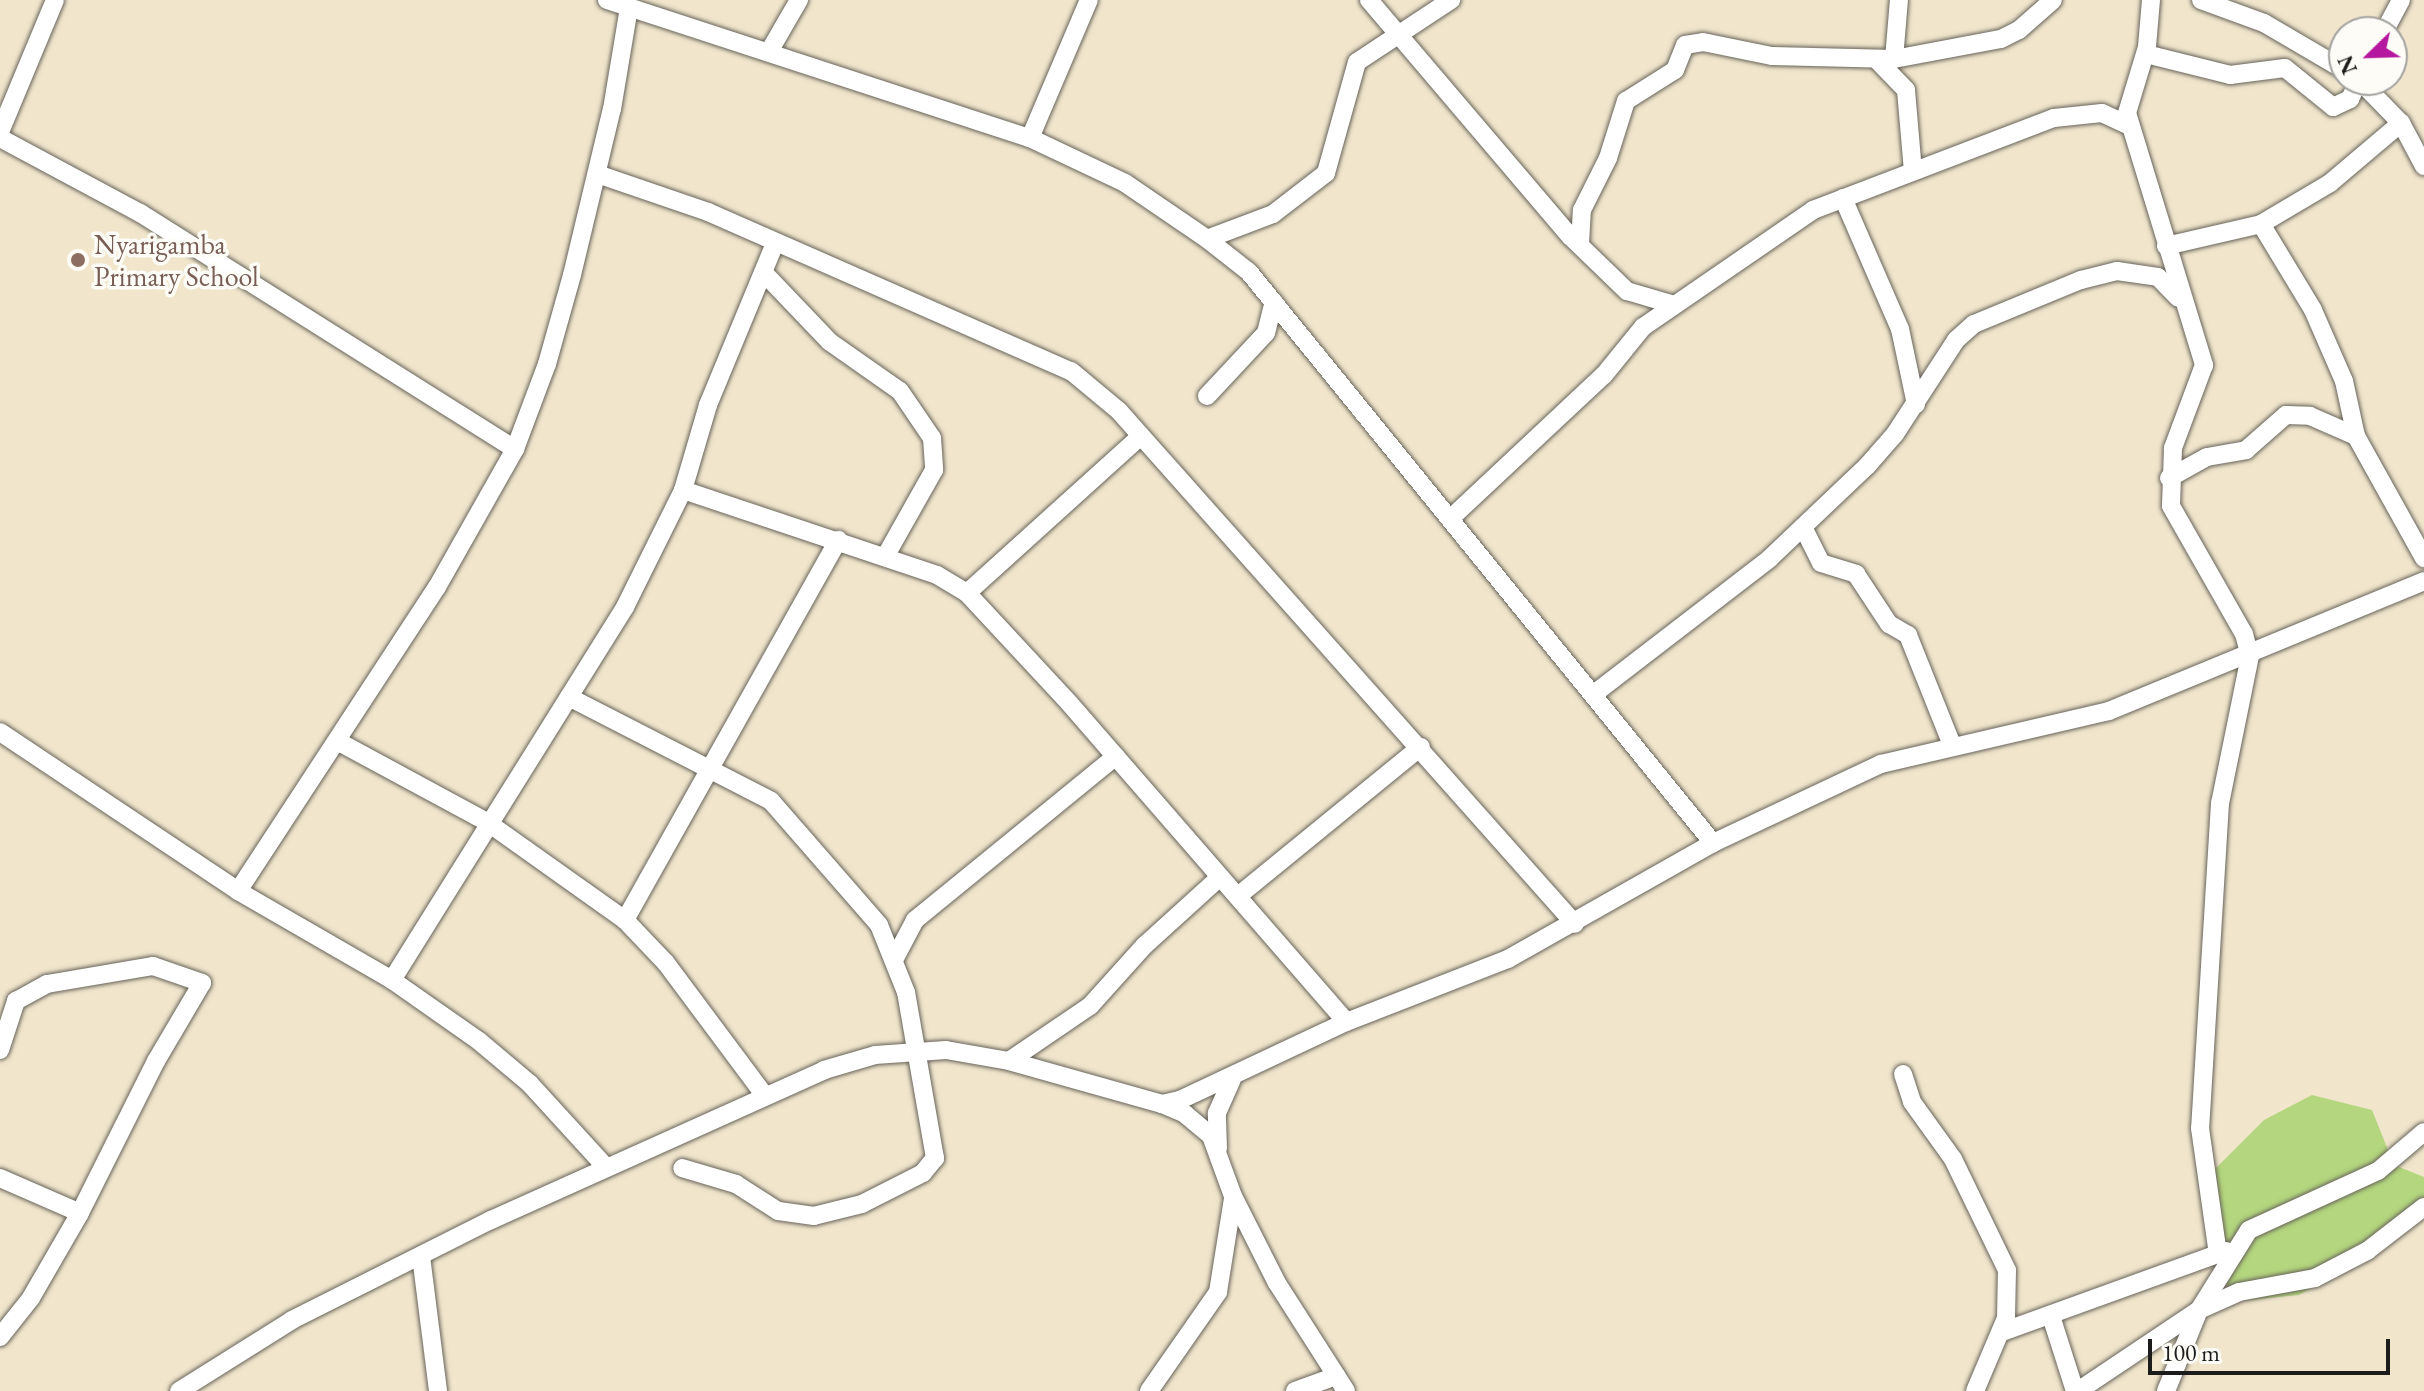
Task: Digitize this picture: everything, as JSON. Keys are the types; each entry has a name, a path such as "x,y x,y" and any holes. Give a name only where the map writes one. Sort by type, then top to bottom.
{"street":[{"path":"55,0 0,135 140,213 515,449"},
{"path":"607,0 770,50 1030,138 1125,183 1207,239 1249,272 1713,843"},
{"path":"770,50 799,0"},
{"path":"1030,138 1089,0"},
{"path":"1369,0 1397,38 1580,245 1627,291 1674,305"},
{"path":"1207,239 1273,214 1326,173 1357,62 1451,0"},
{"path":"1899,0 1885,59 1906,90 1913,171"},
{"path":"1580,245 1582,210 1608,158 1626,101 1675,70 1685,45 1703,42 1772,56 1885,59 2001,39 2053,0"},
{"path":"2151,0 2146,54 2129,101 2128,125 2188,314 2203,375 2178,434 2169,478 2174,514 2244,634 2250,656 2220,803 2200,1128 2218,1254"},
{"path":"2201,0 2264,23 2328,61"},
{"path":"238,891 339,742 437,587 515,449 547,364 597,174 629,7"},
{"path":"2146,54 2230,75 2285,68 2333,107 2351,96"},
{"path":"2375,96 2401,123 2424,166"},
{"path":"1451,518 1604,375 1643,327 1792,222 1913,171 2081,111 2102,113 2128,125"},
{"path":"2166,246 2261,224 2330,183 2401,123"},
{"path":"597,174 708,212 1071,371 1141,436 1421,747 1575,924"},
{"path":"1843,198 1900,329 1916,404"},
{"path":"2261,224 2313,310 2344,381 2356,436 2424,558"},
{"path":"392,980 487,822 625,607 683,490 708,405 775,243"},
{"path":"1594,694 1803,527 1867,466 1916,404 1956,340 1974,324 2096,275 2133,271 2158,277 2188,314"},
{"path":"764,273 830,342 900,391 932,438 934,470 885,557"},
{"path":"1207,396 1266,333 1274,302"},
{"path":"2169,478 2207,457 2246,450 2278,419 2293,414 2356,436"},
{"path":"967,593 1141,436"},
{"path":"683,490 937,575 967,593 1116,756 1346,1022"},
{"path":"1803,527 1821,563 1856,574 1889,624 1908,635 1952,745"},
{"path":"625,920 838,540"},
{"path":"1162,1104 1232,1079 1346,1022 1508,959 1575,924 1713,843 1881,764 1952,745 2109,711 2250,656 2424,581"},
{"path":"2403,592 2424,603"},
{"path":"569,697 771,801 876,921 895,958 916,1049 935,1158 923,1173 880,1197 814,1216 778,1211 736,1184 682,1168"},
{"path":"0,732 238,891 392,980 508,1063 604,1165"},
{"path":"339,742 487,822 625,920 666,963 765,1096"},
{"path":"1238,896 1421,747"},
{"path":"895,958 910,926 1116,756"},
{"path":"1009,1061 1090,1006 1145,945 1220,877"},
{"path":"876,921 910,926"},
{"path":"0,1050 16,1001 47,984 153,966 202,983 156,1061 80,1213 31,1298 0,1337"},
{"path":"179,1391 292,1320 604,1165 837,1066 916,1049 1009,1061 1162,1104 1200,1124 1218,1148"},
{"path":"1903,1074 1912,1102 1953,1159 2005,1261 2010,1296 2002,1332 1975,1391"},
{"path":"1232,1079 1217,1113 1218,1148 1233,1196 1277,1283 1341,1383 1295,1391"},
{"path":"2166,1391 2199,1310 2236,1247 2261,1220 2378,1171 2424,1132"},
{"path":"0,1178 80,1213"},
{"path":"1149,1391 1218,1292 1233,1196"},
{"path":"2051,1316 2077,1391 2199,1310 2239,1292 2315,1278 2367,1251 2424,1207"},
{"path":"2002,1332 2236,1247"},
{"path":"421,1256 438,1391"}],"green space":[{"path":"2312,1095 2372,1110 2394,1165 2424,1177 2424,1212 2382,1249 2299,1295 2240,1301 2208,1261 2213,1235 2205,1179 2264,1120"}],"place":[{"name":"Nyarigamba Primary School","path":"78,260"}]}
